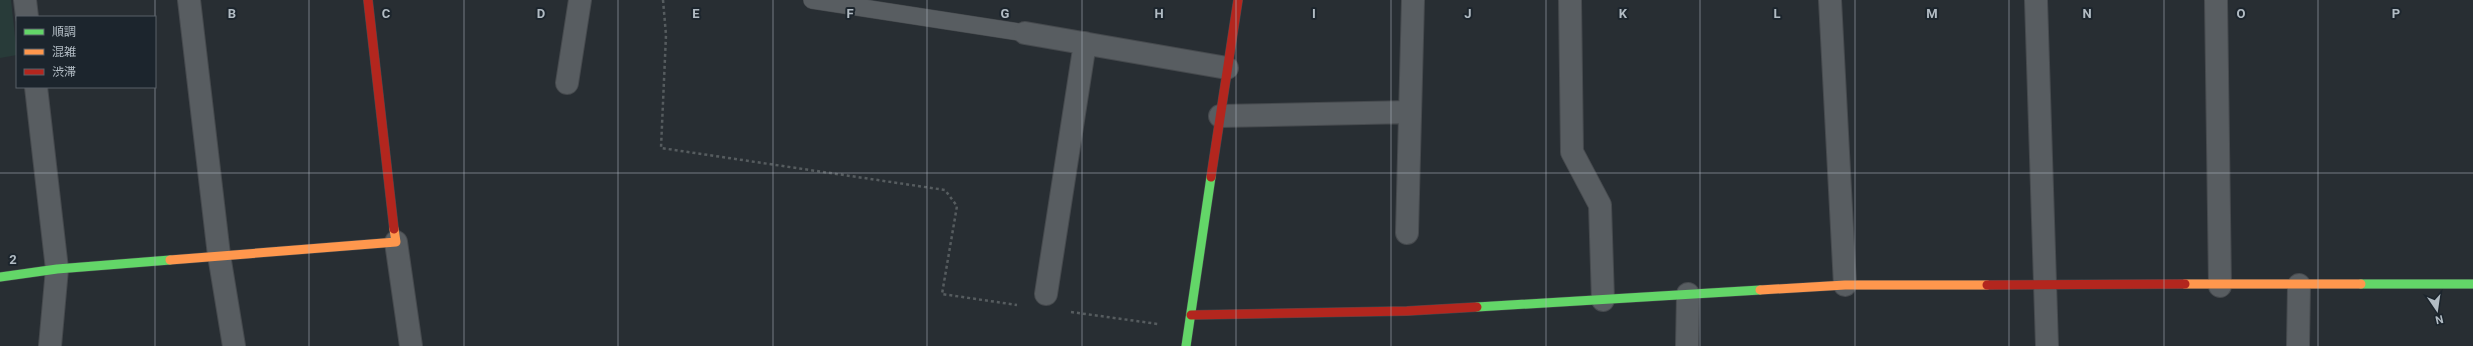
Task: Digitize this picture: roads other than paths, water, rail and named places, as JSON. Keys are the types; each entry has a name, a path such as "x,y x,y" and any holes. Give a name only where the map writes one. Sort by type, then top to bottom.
{"street":[{"path":"26,0 28,16"},
{"path":"189,0 219,255 234,346"},
{"path":"368,0 396,242 411,346"},
{"path":"567,83 580,0"},
{"path":"1186,346 1238,0"},
{"path":"1407,233 1413,0"},
{"path":"1570,0 1572,152 1600,205 1603,300"},
{"path":"1830,0 1845,285"},
{"path":"2036,0 2047,287 2047,346"},
{"path":"2216,0 2220,286"},
{"path":"1025,33 1227,68"},
{"path":"1046,294 1085,43"},
{"path":"36,88 57,269 50,346"},
{"path":"1220,116 1410,112"},
{"path":"0,277 57,269 396,242"},
{"path":"1191,315 1407,310 1845,285 2047,287 2473,284"},
{"path":"2298,346 2299,285"},
{"path":"1687,346 1688,294"}],"lane":[{"path":"812,0 1025,33"}]}
